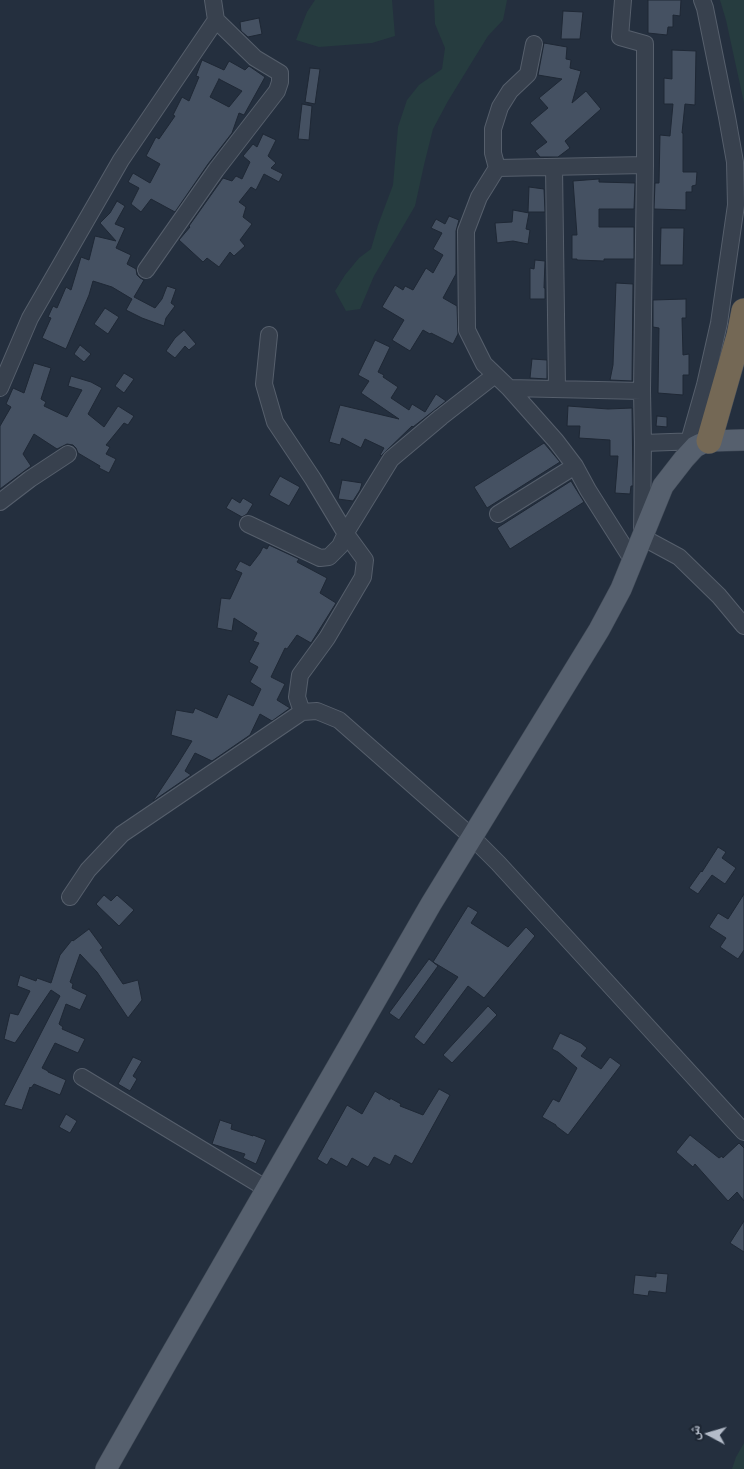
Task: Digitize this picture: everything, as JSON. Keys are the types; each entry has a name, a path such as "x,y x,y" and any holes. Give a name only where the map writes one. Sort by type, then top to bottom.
{"highway":[{"path":"694,447 739,336 744,311"}],"main road":[{"path":"106,1469 431,904 599,630 633,561 663,486 694,447 744,440"}],"street":[{"path":"146,270 216,170 277,91 280,82 280,73 255,58 216,20 213,0"},
{"path":"623,0 620,37 645,44 642,537 679,557 719,596 744,626"},
{"path":"644,443 694,447 719,323 736,205 735,162 702,0"},
{"path":"0,388 30,318 121,160 216,20"},
{"path":"534,44 528,74 510,91 500,107 493,129 493,153 497,168 479,197 466,231 467,330 484,364 509,388 556,441 575,466 633,561"},
{"path":"497,168 645,165"},
{"path":"554,167 557,389"},
{"path":"269,334 264,384 275,422 313,479 346,534 365,560 363,577 327,638 300,675 297,697 302,712"},
{"path":"248,524 320,558 329,557 340,546 391,459 441,417 496,375"},
{"path":"509,388 642,391"},
{"path":"0,502 68,454"},
{"path":"498,514 575,466"},
{"path":"70,897 88,870 122,834 302,712 317,711 339,720 498,863 744,1132"},
{"path":"82,1077 267,1189"}],"green space":[{"path":"315,0 392,0 395,36 372,43 319,47 296,40 307,12"},
{"path":"434,0 507,0 503,20 488,36 433,129 415,206 374,276 360,309 346,311 335,291 359,258 371,249 393,185 398,127 407,100 419,85 442,69 445,48 435,24"},
{"path":"720,0 744,0 744,103 726,20"},
{"path":"744,1443 744,1469 732,1469 736,1457"}],"building":[{"path":"648,0 681,0 680,16 673,15 673,27 668,27 667,35 648,33"},
{"path":"563,11 583,12 580,39 561,39"},
{"path":"259,18 262,34 248,37 241,31 240,22"},
{"path":"544,43 567,47 566,59 571,60 570,68 581,71 572,103 586,91 601,109 565,141 570,148 558,157 540,157 535,151 547,142 530,123 548,108 539,98 562,79 538,75"},
{"path":"672,50 696,51 695,105 685,104 682,133 683,172 697,172 696,185 692,186 692,192 686,192 686,210 654,209 655,183 659,183 660,135 670,136 673,104 664,104 664,78 672,79"},
{"path":"202,60 224,70 229,61 245,70 249,66 265,77 244,115 239,113 232,133 175,212 151,199 141,212 131,204 139,188 128,182 133,173 150,183 160,164 146,156 156,137 159,139 175,116 173,115 182,97 189,101 199,77 196,76","holes":["219,79 242,91 229,107 210,97"]},
{"path":"310,68 320,69 315,104 305,102"},
{"path":"302,104 312,106 309,140 298,139"},
{"path":"263,134 276,140 268,156 276,163 271,168 283,174 279,182 264,174 256,190 251,187 239,202 246,207 243,217 252,224 240,240 245,246 234,256 230,252 219,267 207,258 203,262 179,240 223,178 232,181 236,176 242,179 250,162 243,156 253,144 257,147"},
{"path":"599,179 599,182 635,183 634,209 599,209 599,227 634,227 634,259 604,259 604,261 572,259 572,235 577,235 573,181"},
{"path":"529,187 544,189 545,212 528,212"},
{"path":"117,201 125,206 115,224 125,228 116,248 131,255 127,264 136,269 137,275 144,280 134,297 155,308 162,299 167,286 176,289 171,303 175,306 166,318 164,326 126,310 132,299 112,287 93,281 66,349 42,338 51,318 48,317 53,306 57,308 66,287 71,290 81,257 89,260 95,236 116,241 100,223 110,213"},
{"path":"513,210 529,213 526,229 530,230 528,244 513,241 497,243 495,223 512,222"},
{"path":"449,216 459,220 456,231 456,274 443,298 457,306 458,334 453,344 423,330 410,351 392,340 404,320 382,307 395,285 403,290 405,286 413,290 426,268 433,273 443,255 433,249 442,233 431,228 436,219 445,224"},
{"path":"661,228 684,228 683,265 660,265"},
{"path":"535,260 545,261 545,299 530,299 530,268 534,269"},
{"path":"616,283 633,284 632,381 610,380 613,365"},
{"path":"686,299 686,318 682,318 683,355 689,354 689,375 683,375 683,395 658,393 659,328 653,327 653,300"},
{"path":"105,308 119,317 108,334 94,324"},
{"path":"184,330 196,344 189,350 185,346 175,358 166,351 175,338"},
{"path":"375,340 390,347 378,372 398,387 391,398 409,410 412,404 425,412 436,394 446,401 412,426 381,456 384,448 365,439 361,448 342,438 340,445 329,442 340,405 399,419 361,393 369,381 358,375"},
{"path":"80,345 91,354 84,362 74,354"},
{"path":"532,359 547,360 547,379 530,378"},
{"path":"34,363 51,368 41,399 46,402 44,406 67,417 82,390 68,386 71,376 91,382 102,388 88,414 104,427 118,406 134,416 128,425 124,423 106,445 110,447 106,454 116,459 109,473 78,453 73,445 67,444 57,449 34,434 23,454 31,466 0,489 0,426 11,407 6,404 13,388 24,393"},
{"path":"124,373 134,379 124,393 115,386"},
{"path":"568,406 608,409 632,408 633,486 631,486 630,494 615,493 618,456 610,456 610,440 579,438 580,426 567,426"},
{"path":"657,416 667,417 667,427 656,426"},
{"path":"544,443 560,462 487,508 474,487"},
{"path":"280,476 300,487 289,506 269,495"},
{"path":"342,480 362,483 353,501 338,499"},
{"path":"571,481 584,502 510,549 497,528"},
{"path":"232,498 240,503 243,498 253,504 247,514 242,517 226,508"},
{"path":"269,545 299,559 297,562 327,578 320,593 336,603 311,643 297,635 287,649 285,648 271,677 285,684 277,700 290,708 272,721 260,714 250,735 212,761 195,753 185,771 191,775 153,801 192,741 171,735 176,710 193,713 195,708 217,718 228,694 253,706 261,689 250,682 258,667 249,662 259,643 253,641 257,633 234,618 232,631 217,628 221,598 230,599 242,573 235,570 240,561 250,566 263,547 267,549"},
{"path":"718,847 726,852 722,858 736,868 725,884 712,875 698,894 689,888"},
{"path":"744,894 744,950 738,959 720,947 726,938 709,927 718,913 728,919"},
{"path":"104,895 111,901 117,895 134,910 119,926 96,904"},
{"path":"468,906 478,912 471,923 508,947 526,927 535,936 484,998 468,986 424,1045 414,1037 458,977 433,962"},
{"path":"89,929 103,948 100,950 123,984 138,980 142,1000 128,1018 97,972 80,954 70,982 73,984 72,988 87,995 80,1010 66,1004 59,1024 63,1027 62,1029 85,1039 78,1053 55,1043 42,1068 66,1080 60,1095 34,1084 30,1087 22,1110 4,1105 60,996 51,990 15,1043 4,1039 10,1013 18,1015 30,991 17,986 20,975 36,981 37,978 51,983 60,955 72,940"},
{"path":"429,959 438,966 399,1020 389,1013"},
{"path":"488,1006 497,1015 452,1063 443,1055"},
{"path":"560,1033 587,1048 581,1056 601,1069 610,1057 621,1065 568,1135 542,1117 553,1099 559,1102 577,1068 552,1049"},
{"path":"133,1057 142,1061 133,1076 137,1079 130,1091 118,1084"},
{"path":"439,1089 450,1095 412,1164 395,1155 390,1165 374,1157 368,1167 352,1158 347,1167 331,1158 327,1165 317,1159 347,1105 362,1114 375,1091 401,1104 400,1106 423,1115"},
{"path":"66,1114 77,1121 70,1133 59,1127"},
{"path":"220,1120 232,1124 231,1129 266,1140 256,1164 243,1158 245,1154 212,1144"},
{"path":"690,1135 719,1158 722,1156 723,1158 739,1143 744,1148 744,1201 737,1192 728,1201 695,1164 693,1167 676,1152"},
{"path":"744,1221 744,1252 730,1243"},
{"path":"656,1273 668,1274 666,1293 649,1291 648,1296 633,1294 635,1275 656,1277"}]}
